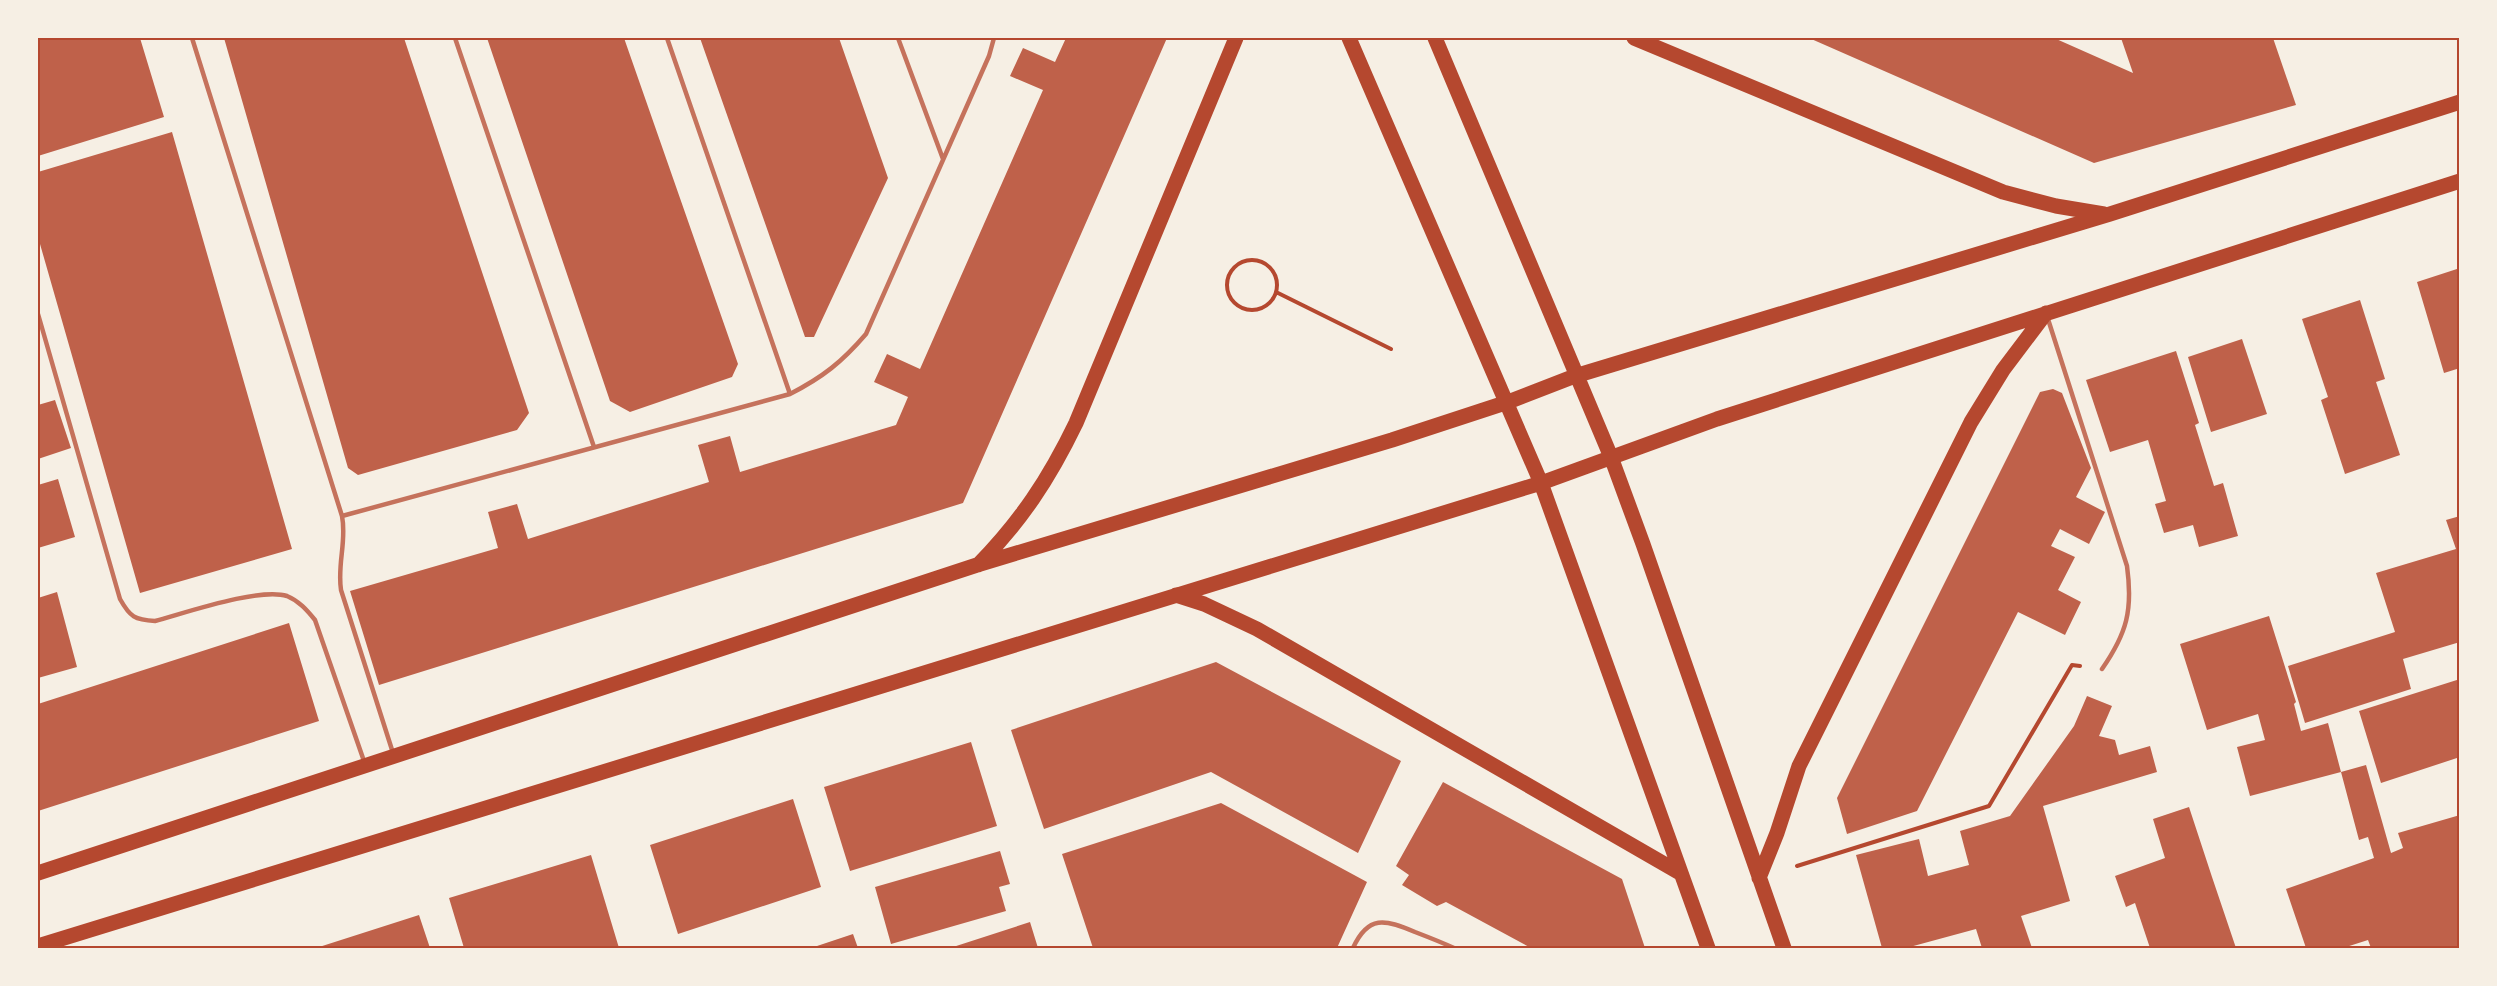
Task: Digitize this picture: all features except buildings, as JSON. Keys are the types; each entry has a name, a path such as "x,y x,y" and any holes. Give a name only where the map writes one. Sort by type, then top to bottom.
{"main road":[{"path":"977,566 1008,534 1034,500 1062,453 1236,38"},
{"path":"1349,38 1541,483 1708,948"},
{"path":"1435,38 1531,263 1575,376 1611,457 1784,948"},
{"path":"1634,38 2003,192 2056,206 2110,214"},
{"path":"38,873 977,566 1392,440 1508,402 1575,376 2110,214 2460,102"},
{"path":"38,946 1541,483 1717,419 2460,181"},
{"path":"1759,878 1777,833 1799,766 1956,453 2002,370 2046,313"},
{"path":"1176,595 1204,604 1257,629 1680,873"}],"lane":[{"path":"192,38 342,516 344,540 339,564 341,590 394,757"},
{"path":"455,38 594,447"},
{"path":"667,38 790,394"},
{"path":"898,38 943,159"},
{"path":"342,516 790,394 819,379 837,366 866,334 989,56 994,38"},
{"path":"2046,313 2127,566 2131,593 2128,621 2118,646 2102,669"},
{"path":"38,314 120,600 128,612 140,620 155,621 262,594 287,597 298,602 315,620 366,767"},
{"path":"1353,948 1362,932 1370,925 1389,921 1454,948"}],"path":[{"path":"1249,260 1262,261 1274,274 1276,292 1263,308 1242,309 1233,303 1227,293 1227,283 1230,273 1238,264 1249,260"},
{"path":"1276,292 1391,349"},
{"path":"1759,878 1989,806 2072,665 2102,669"}]}
